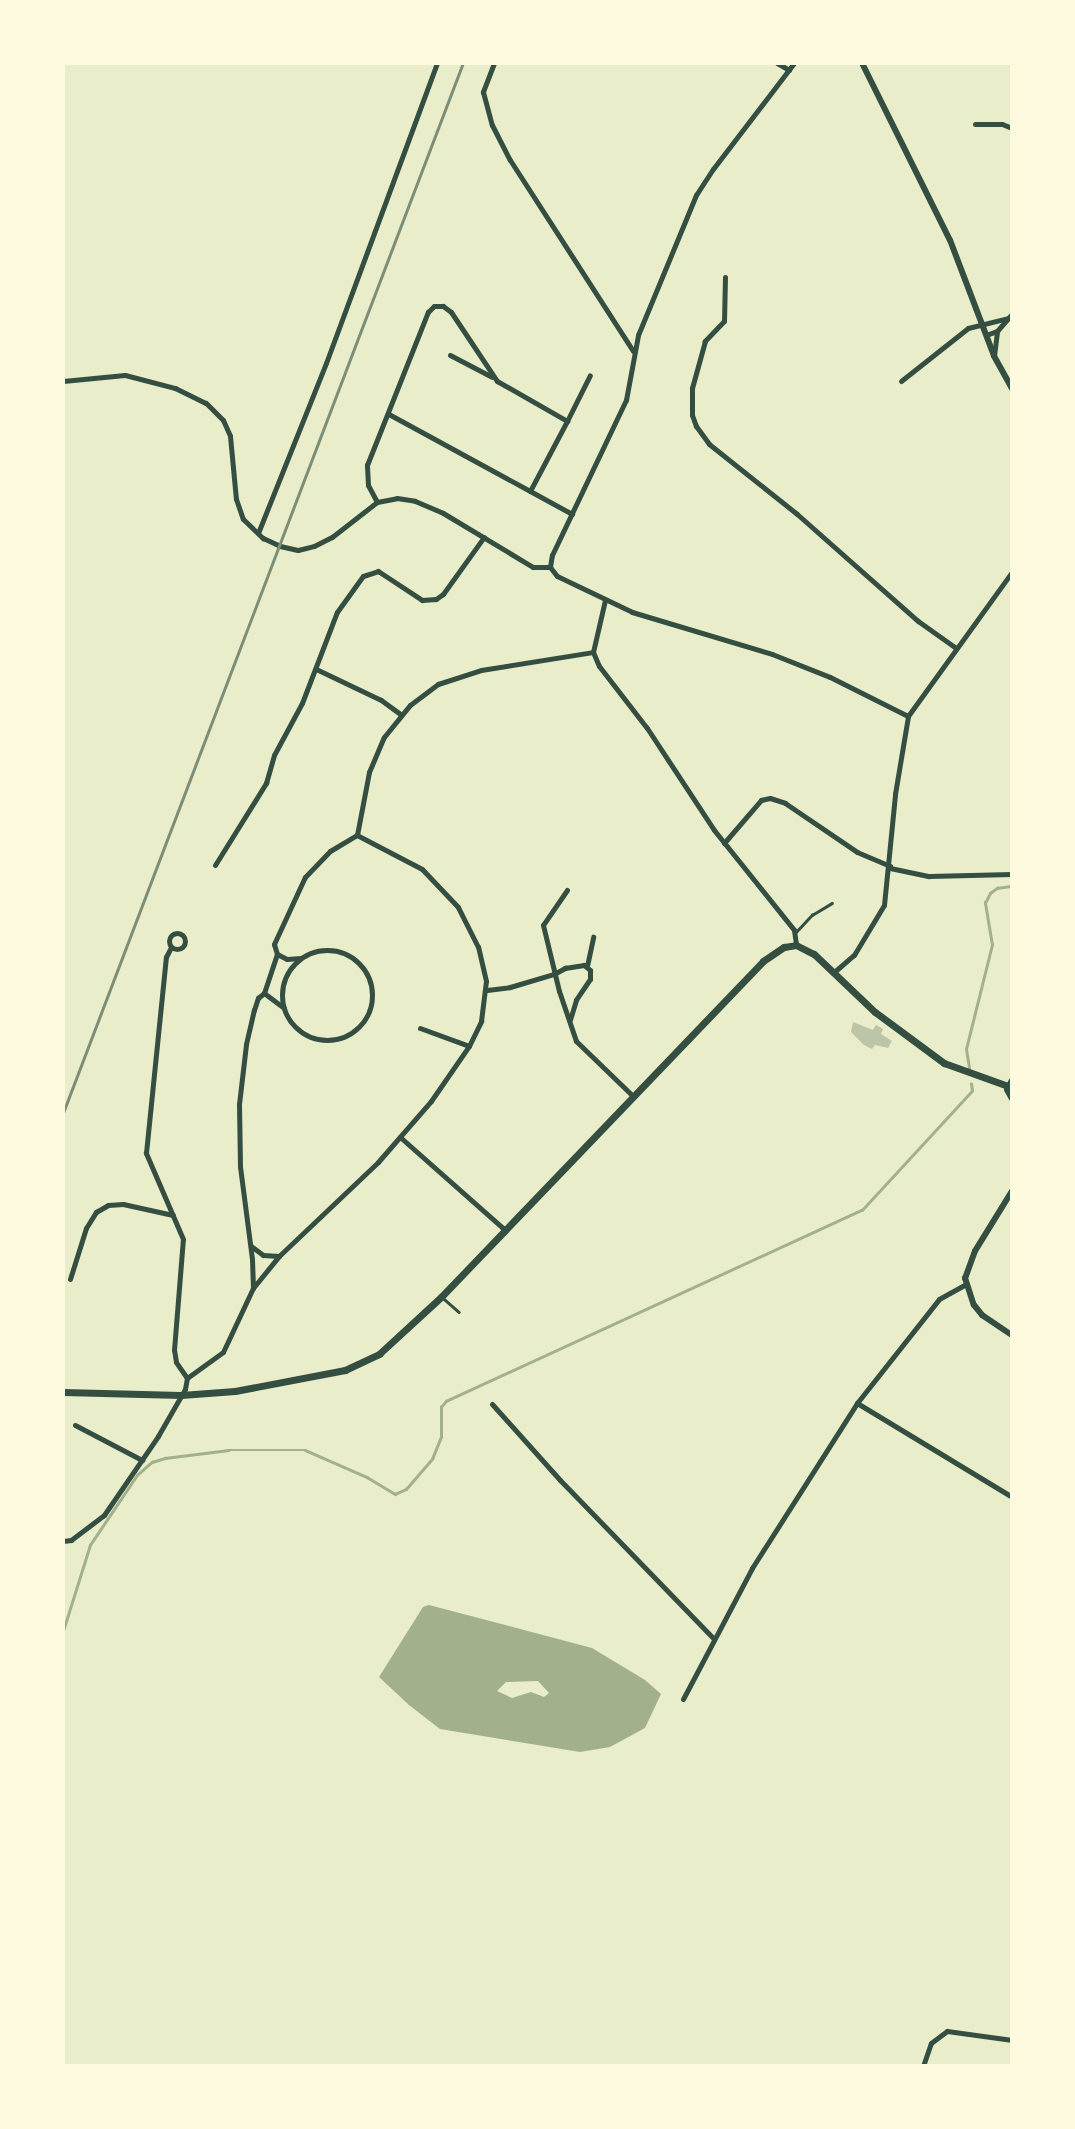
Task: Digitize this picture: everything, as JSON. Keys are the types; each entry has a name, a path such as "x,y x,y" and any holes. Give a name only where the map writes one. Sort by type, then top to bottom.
{"main road":[{"path":"63,1392 181,1395 250,1389 345,1370 367,1362 390,1346 441,1297 763,961 784,947 796,945 814,954 875,1012 928,1053 957,1069 1010,1083 1012,1098"}],"street":[{"path":"258,533 326,363 437,63"},
{"path":"494,63 483,92 492,125 510,160 633,351"},
{"path":"777,63 789,70"},
{"path":"794,63 696,195 633,351 629,393 552,555 550,567 553,574 640,615 772,654 830,677 908,716"},
{"path":"862,63 950,240 994,356 1012,389"},
{"path":"975,124 1002,124 1012,128"},
{"path":"725,277 724,321 705,341 692,388 692,415 695,426 709,444 817,532 918,621 956,648"},
{"path":"377,502 368,485 367,465 428,312 434,306 443,306 451,312 494,379"},
{"path":"901,381 968,328 1010,316"},
{"path":"986,335 997,331 1010,316"},
{"path":"994,356 997,331"},
{"path":"450,355 567,421"},
{"path":"63,381 125,374 175,388 206,403 227,427 239,509 246,524 280,546 304,549 332,537 377,502 389,498 415,502 484,537 533,567 550,567"},
{"path":"530,491 590,376"},
{"path":"389,414 572,514"},
{"path":"215,865 265,783 274,755 316,669 337,612 363,576 379,571 422,600 436,599 443,594 484,537"},
{"path":"833,973 854,955 882,912 890,867 895,794 908,716 1012,572"},
{"path":"605,600 593,652 604,674 647,727 724,843 795,933 796,945"},
{"path":"253,1288 251,1245 240,1167 239,1104 251,1021 277,954 274,944 305,877 330,851 357,835 372,762 384,737 400,715 429,690 465,673 593,652"},
{"path":"316,669 381,700 400,715"},
{"path":"724,843 761,800 770,798 785,803 857,852 890,867 929,877 1012,874"},
{"path":"63,1541 71,1540 104,1515 142,1460 181,1395 187,1378 222,1352 253,1288 279,1256 354,1186 400,1137 449,1077 470,1046 481,1021 487,990 473,934 450,895 422,869 404,857 357,835"},
{"path":"568,890 543,925 569,1023 581,1048 632,1095"},
{"path":"569,1023 576,1000 590,979 587,966 593,937"},
{"path":"172,947 166,957 146,1153 180,1230 184,1250 175,1356 187,1378"},
{"path":"264,993 285,1009 302,1032 328,1040 354,1031 370,1009 373,996 369,977 352,957 328,950 301,958 287,959 277,954"},
{"path":"285,1009 282,991 285,979 301,958"},
{"path":"487,990 554,974 573,965 587,966"},
{"path":"419,1028 470,1046"},
{"path":"400,1137 504,1229"},
{"path":"1012,1191 970,1261 966,1284 970,1299 982,1315 1012,1335"},
{"path":"70,1279 86,1228 96,1212 108,1205 123,1204 173,1215"},
{"path":"251,1245 263,1255 279,1256"},
{"path":"683,1699 752,1568 856,1403 939,1299 966,1284"},
{"path":"856,1403 1012,1497"},
{"path":"492,1404 569,1490 713,1638"},
{"path":"75,1425 142,1460"},
{"path":"923,2066 931,2043 947,2031 1012,2040"}],"lane":[{"path":"795,933 812,915 832,903"},
{"path":"441,1297 459,1312"}],"shaded area":[{"path":"429,1605 592,1648 645,1680 661,1694 645,1728 610,1747 580,1752 440,1729 379,1677 423,1607","holes":["538,1681 549,1693 544,1697 531,1692 512,1698 497,1691 506,1682"]}],"building":[{"path":"853,1022 873,1030 876,1025 883,1029 881,1034 892,1041 888,1048 875,1045 872,1049 864,1045 851,1032"}],"waterway":[{"path":"969,1068 966,1049 992,945 985,903 990,893 997,888 1012,886"},
{"path":"63,1631 90,1545 137,1475 152,1462 228,1450 305,1450 367,1477 395,1494 406,1489 432,1459 441,1437 441,1407 446,1401 862,1210 972,1091 971,1084"}],"railway":[{"path":"63,1113 463,63"}]}
